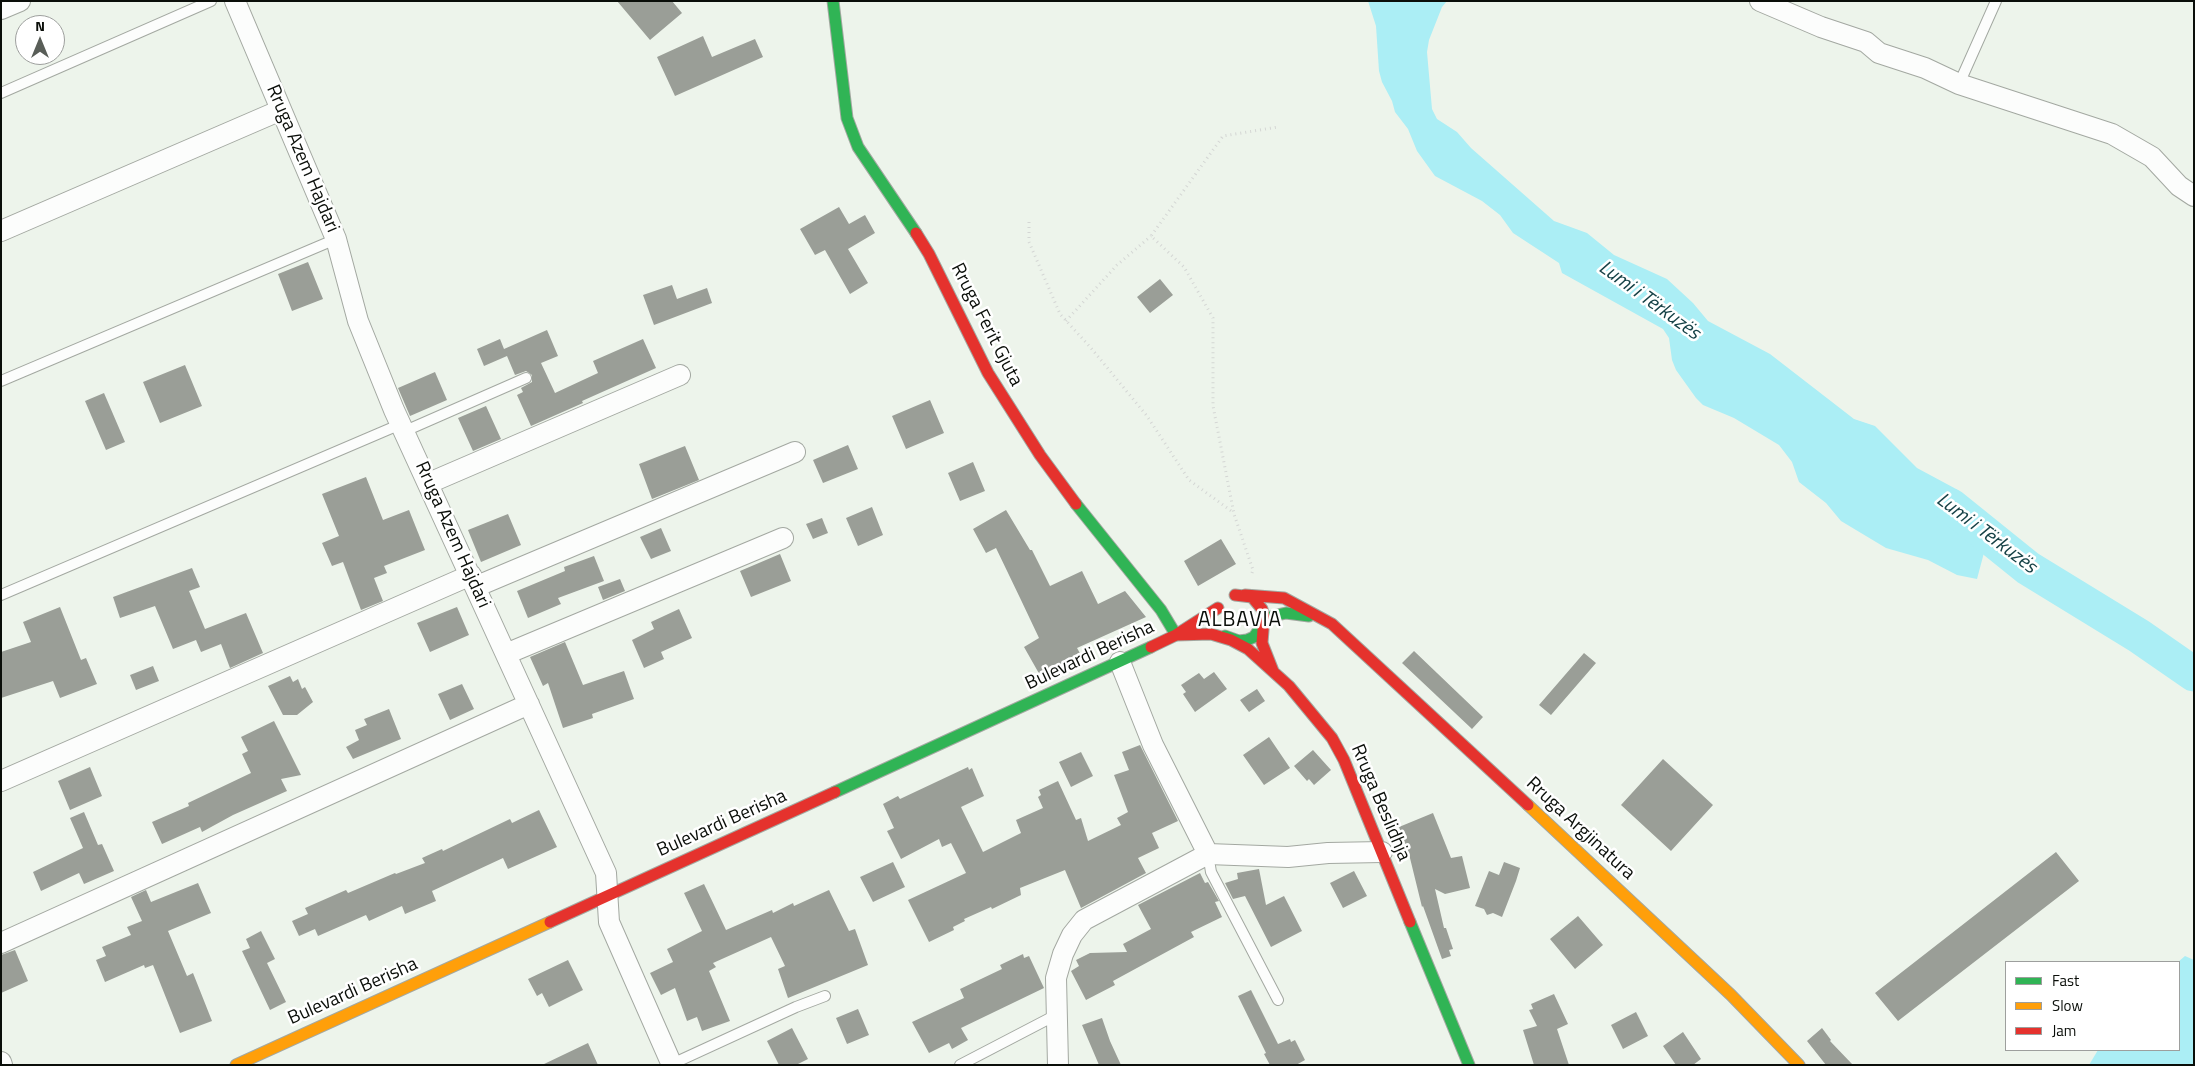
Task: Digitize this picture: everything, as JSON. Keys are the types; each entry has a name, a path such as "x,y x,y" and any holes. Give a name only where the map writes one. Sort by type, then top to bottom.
{"main road":[{"name":"Rruga Ferit Gjuta","path":"833,1 847,118 858,147 930,254 988,372 1040,456 1096,531 1160,610 1176,635"},
{"path":"1263,624 1254,637 1247,640 1231,640 1225,636 1217,623 1218,608 1229,596 1245,594 1257,602 1262,609 1263,624 1262,643 1267,659 1275,674"},
{"name":"Rruga Argjinatura","path":"1245,594 1264,594 1284,598 1310,610 1332,624 1618,888 1731,995 1799,1065"},
{"name":"Bulevardi Berisha","path":"236,1065 1120,662 1176,635 1218,608"},
{"name":"Rruga Argjinatura","path":"1263,624 1274,616 1286,613 1307,616 1332,624"},
{"name":"Rruga Beslidhja","path":"1176,635 1210,634 1231,640 1248,649 1315,716 1332,738 1344,760 1470,1065"}],"street":[{"path":"1,9 20,1"},
{"name":"Rruga Azem Hajdari","path":"235,1 336,239 358,320 403,427 606,873 609,922 672,1064"},
{"path":"1760,1 1821,27 1866,42 1879,53 1925,68 1959,84 2112,134 2152,157 2178,186 2194,196"},
{"path":"1,231 281,110"},
{"path":"429,483 680,375"},
{"path":"1,781 473,581 795,452"},
{"path":"506,654 783,538"},
{"path":"1120,662 1153,745 1208,854"},
{"path":"1,944 529,704"},
{"path":"1058,1065 1056,978 1063,954 1072,935 1084,920 1208,854 1288,857 1328,853 1382,852"}],"lane":[{"path":"1,93 211,1"},
{"path":"1959,84 1996,1"},
{"path":"1,381 336,239"},
{"path":"1,595 403,427 526,378"},
{"path":"1208,854 1211,872 1278,1000"},
{"path":"672,1064 796,1007 825,996"},
{"path":"960,1065 1056,1015"}],"path":[{"path":"1066,321 1117,265 1151,236 1222,136 1278,127"},
{"path":"1029,222 1029,242 1060,314 1147,416 1189,480 1234,514"},
{"path":"1151,236 1184,267 1213,318 1213,406 1234,514 1253,570 1246,585 1245,594"}],"water":[{"path":"1368,1 1447,1 1442,7 1429,40 1427,52 1432,109 1437,119 1457,132 1471,148 1554,221 1587,233 1614,255 1667,279 1693,303 1708,321 1770,354 1854,419 1875,426 1917,468 1958,490 1973,505 1993,519 1977,579 1957,575 1928,560 1886,548 1841,521 1826,503 1799,482 1792,462 1779,445 1734,418 1703,405 1696,398 1676,370 1672,360 1669,338 1663,329 1562,273 1559,263 1513,233 1500,215 1482,201 1435,176 1417,151 1408,129 1395,112 1392,101 1382,82 1379,71 1376,26"},
{"path":"2185,956 2194,960 2194,1065 2089,1065 2097,1051 2180,1051 2179,961"}],"building":[{"path":"617,1 672,1 682,13 650,40"},
{"path":"703,36 712,57 755,39 763,57 675,96 657,57"},
{"path":"839,207 849,224 865,215 875,233 848,249 868,283 850,294 825,250 815,255 800,229"},
{"path":"308,262 323,299 292,311 278,274"},
{"path":"1160,279 1173,295 1150,313 1137,297"},
{"path":"672,285 677,299 707,288 712,303 654,325 643,295"},
{"path":"547,330 558,356 541,363 555,393 598,373 593,361 643,339 656,368 531,426 517,395 523,392 521,388 532,382 532,375 526,371 515,375 507,356 484,366 477,349 500,339 504,349"},
{"path":"185,365 202,406 160,423 143,382"},
{"path":"435,372 447,400 410,416 398,388"},
{"path":"104,393 125,442 106,450 85,401"},
{"path":"930,400 944,433 906,449 892,416"},
{"path":"486,406 501,439 473,451 458,418"},
{"path":"848,445 858,469 823,483 813,460"},
{"path":"685,446 699,480 652,499 639,464"},
{"path":"973,462 985,491 960,501 948,473"},
{"path":"366,477 383,520 409,510 425,550 384,566 387,573 374,578 383,601 361,610 343,562 332,566 322,543 339,536 322,494"},
{"path":"872,507 883,535 858,546 846,518"},
{"path":"1006,510 1030,550 1032,550 1050,586 1082,571 1098,604 1125,591 1146,617 1077,648 1081,655 1041,677 1024,647 1039,638 996,548 986,553 973,529"},
{"path":"508,514 521,545 481,562 468,530"},
{"path":"822,518 828,533 813,539 806,524"},
{"path":"661,528 671,551 651,559 640,537"},
{"path":"1221,539 1236,564 1198,586 1184,561"},
{"path":"780,554 791,581 751,597 740,571"},
{"path":"594,556 604,581 558,598 561,604 528,618 517,591 565,571 564,567"},
{"path":"192,568 200,587 189,591 205,629 246,613 263,653 230,668 221,644 201,652 196,640 173,649 155,606 120,618 113,597"},
{"path":"620,579 625,591 603,600 598,587"},
{"path":"60,607 81,660 86,658 97,684 60,698 53,681 1,698 1,652 31,642 23,622"},
{"path":"457,607 469,635 430,652 417,623"},
{"path":"679,609 692,638 661,652 664,659 644,668 632,640 654,629 651,622"},
{"path":"565,642 583,685 624,671 634,699 592,714 593,718 563,728 548,683 543,686 530,657"},
{"path":"1414,651 1483,717 1472,729 1402,663"},
{"path":"1584,653 1596,663 1551,715 1539,705"},
{"path":"153,666 159,681 136,690 130,675"},
{"path":"1214,672 1227,689 1195,712 1183,694 1186,692 1181,685 1199,673 1204,679"},
{"path":"290,676 293,682 298,679 302,689 305,687 313,702 297,715 283,715 268,686"},
{"path":"462,684 474,709 450,720 438,694"},
{"path":"1257,689 1265,701 1249,712 1240,700"},
{"path":"389,709 401,739 353,759 346,747 359,740 355,730 367,725 364,719"},
{"path":"274,721 301,775 281,779 287,791 233,815 202,832 200,827 162,844 152,822 189,806 188,803 251,773 242,754 248,751 241,737"},
{"path":"1269,737 1290,768 1264,785 1243,755"},
{"path":"1140,745 1178,821 1152,833 1159,848 1138,858 1146,873 1081,908 1065,870 1020,888 1021,895 992,909 991,907 964,919 965,921 953,927 954,930 929,942 908,900 966,873 951,843 942,847 939,839 901,859 887,831 894,828 883,804 898,796 900,799 968,767 969,770 972,768 984,796 961,807 983,852 1021,833 1016,820 1043,808 1038,797 1041,795 1039,790 1058,781 1076,820 1081,818 1088,841 1121,825 1117,818 1128,812 1114,775 1129,770 1122,752"},
{"path":"1313,750 1331,770 1314,785 1309,779 1307,781 1294,766"},
{"path":"1081,752 1093,776 1071,787 1059,762"},
{"path":"1663,759 1713,805 1671,851 1621,805"},
{"path":"90,767 102,796 70,810 58,781"},
{"path":"539,810 557,847 508,869 503,858 432,891 436,901 405,914 402,906 369,921 366,915 318,936 315,929 299,936 292,921 308,914 305,908 346,890 348,893 395,873 425,863 422,858 442,849 443,851 510,819 512,823"},
{"path":"84,812 98,845 102,844 114,871 84,884 79,873 41,891 33,872 83,848 70,818"},
{"path":"1433,813 1451,858 1462,856 1470,888 1445,894 1435,889 1444,928 1446,928 1453,949 1449,950 1451,956 1442,959 1422,907 1409,854 1399,827"},
{"path":"2056,852 2079,881 1898,1021 1875,993"},
{"path":"893,862 905,887 873,902 860,877"},
{"path":"1504,862 1520,868 1516,881 1502,917 1493,913 1487,915 1484,909 1475,906 1489,871 1499,875"},
{"path":"1259,869 1266,905 1284,896 1302,931 1271,947 1245,896 1233,899 1225,883 1238,879 1237,873"},
{"path":"1354,871 1367,896 1343,908 1330,883"},
{"path":"1200,873 1205,883 1208,882 1219,901 1215,902 1222,917 1191,932 1194,937 1113,981 1115,985 1086,1000 1071,971 1079,966 1076,960 1090,953 1127,952 1123,944 1151,929 1138,905"},
{"path":"198,883 211,913 168,931 187,976 193,973 212,1021 180,1033 153,965 145,968 144,965 105,982 96,960 106,956 102,947 131,935 127,927 142,921 131,897 146,890 151,902"},
{"path":"704,884 726,930 772,910 773,913 793,903 794,906 829,890 849,931 855,929 868,965 788,998 778,969 785,966 771,937 713,963 716,967 709,971 730,1021 702,1031 697,1017 687,1021 675,988 661,995 650,973 673,962 667,949 702,931 684,893"},
{"path":"1578,916 1603,945 1575,969 1550,939"},
{"path":"261,931 275,959 267,963 286,1002 270,1010 242,951 250,948 246,939"},
{"path":"15,950 28,981 1,993 1,955"},
{"path":"1023,954 1024,958 1029,956 1044,988 961,1028 968,1040 952,1049 949,1043 929,1053 912,1022 964,998 960,989 1002,969 1000,965"},
{"path":"568,960 583,990 549,1007 542,993 537,996 528,979"},
{"path":"1251,990 1278,1044 1290,1039 1291,1042 1295,1040 1305,1060 1296,1065 1270,1065 1238,996"},
{"path":"1554,994 1568,1024 1557,1029 1569,1065 1534,1065 1523,1030 1537,1026 1529,1010 1533,1009 1531,1004"},
{"path":"858,1009 869,1035 847,1044 836,1018"},
{"path":"1636,1012 1648,1036 1623,1049 1611,1025"},
{"path":"1102,1018 1121,1065 1099,1065 1082,1025"},
{"path":"792,1028 808,1059 796,1065 779,1065 767,1041"},
{"path":"1822,1028 1830,1041 1853,1065 1826,1065 1807,1041"},
{"path":"1683,1032 1701,1059 1693,1065 1676,1065 1663,1046"},
{"path":"588,1043 598,1065 542,1065"}],"waterway":[{"name":"Lumi i Tërkuzës","path":"1951,506 2028,568 2139,636 2194,674"}],"traffic: fast":[{"path":"833,1 847,118 858,147 916,233"},
{"path":"1076,504 1161,610 1176,635"},
{"path":"1225,636 1239,641 1247,640 1254,637 1263,624 1273,616 1286,613 1309,616"},
{"path":"835,792 1151,647"},
{"path":"1410,922 1469,1065"}],"traffic: slow":[{"path":"1528,805 1731,995 1799,1065"},
{"path":"236,1065 550,922"}],"traffic: jam":[{"path":"916,233 929,254 988,373 1040,455 1076,504"},
{"path":"1235,595 1252,597 1262,609 1264,617 1262,643 1273,671"},
{"path":"1245,595 1284,598 1332,624 1528,805"},
{"path":"1151,647 1176,635 1218,608"},
{"path":"1176,635 1211,634 1231,640 1248,649 1289,686 1332,738 1344,760 1410,922"},
{"path":"550,922 835,792"}],"district":[{"name":"ALBAVIA","path":"1240,621"}]}
